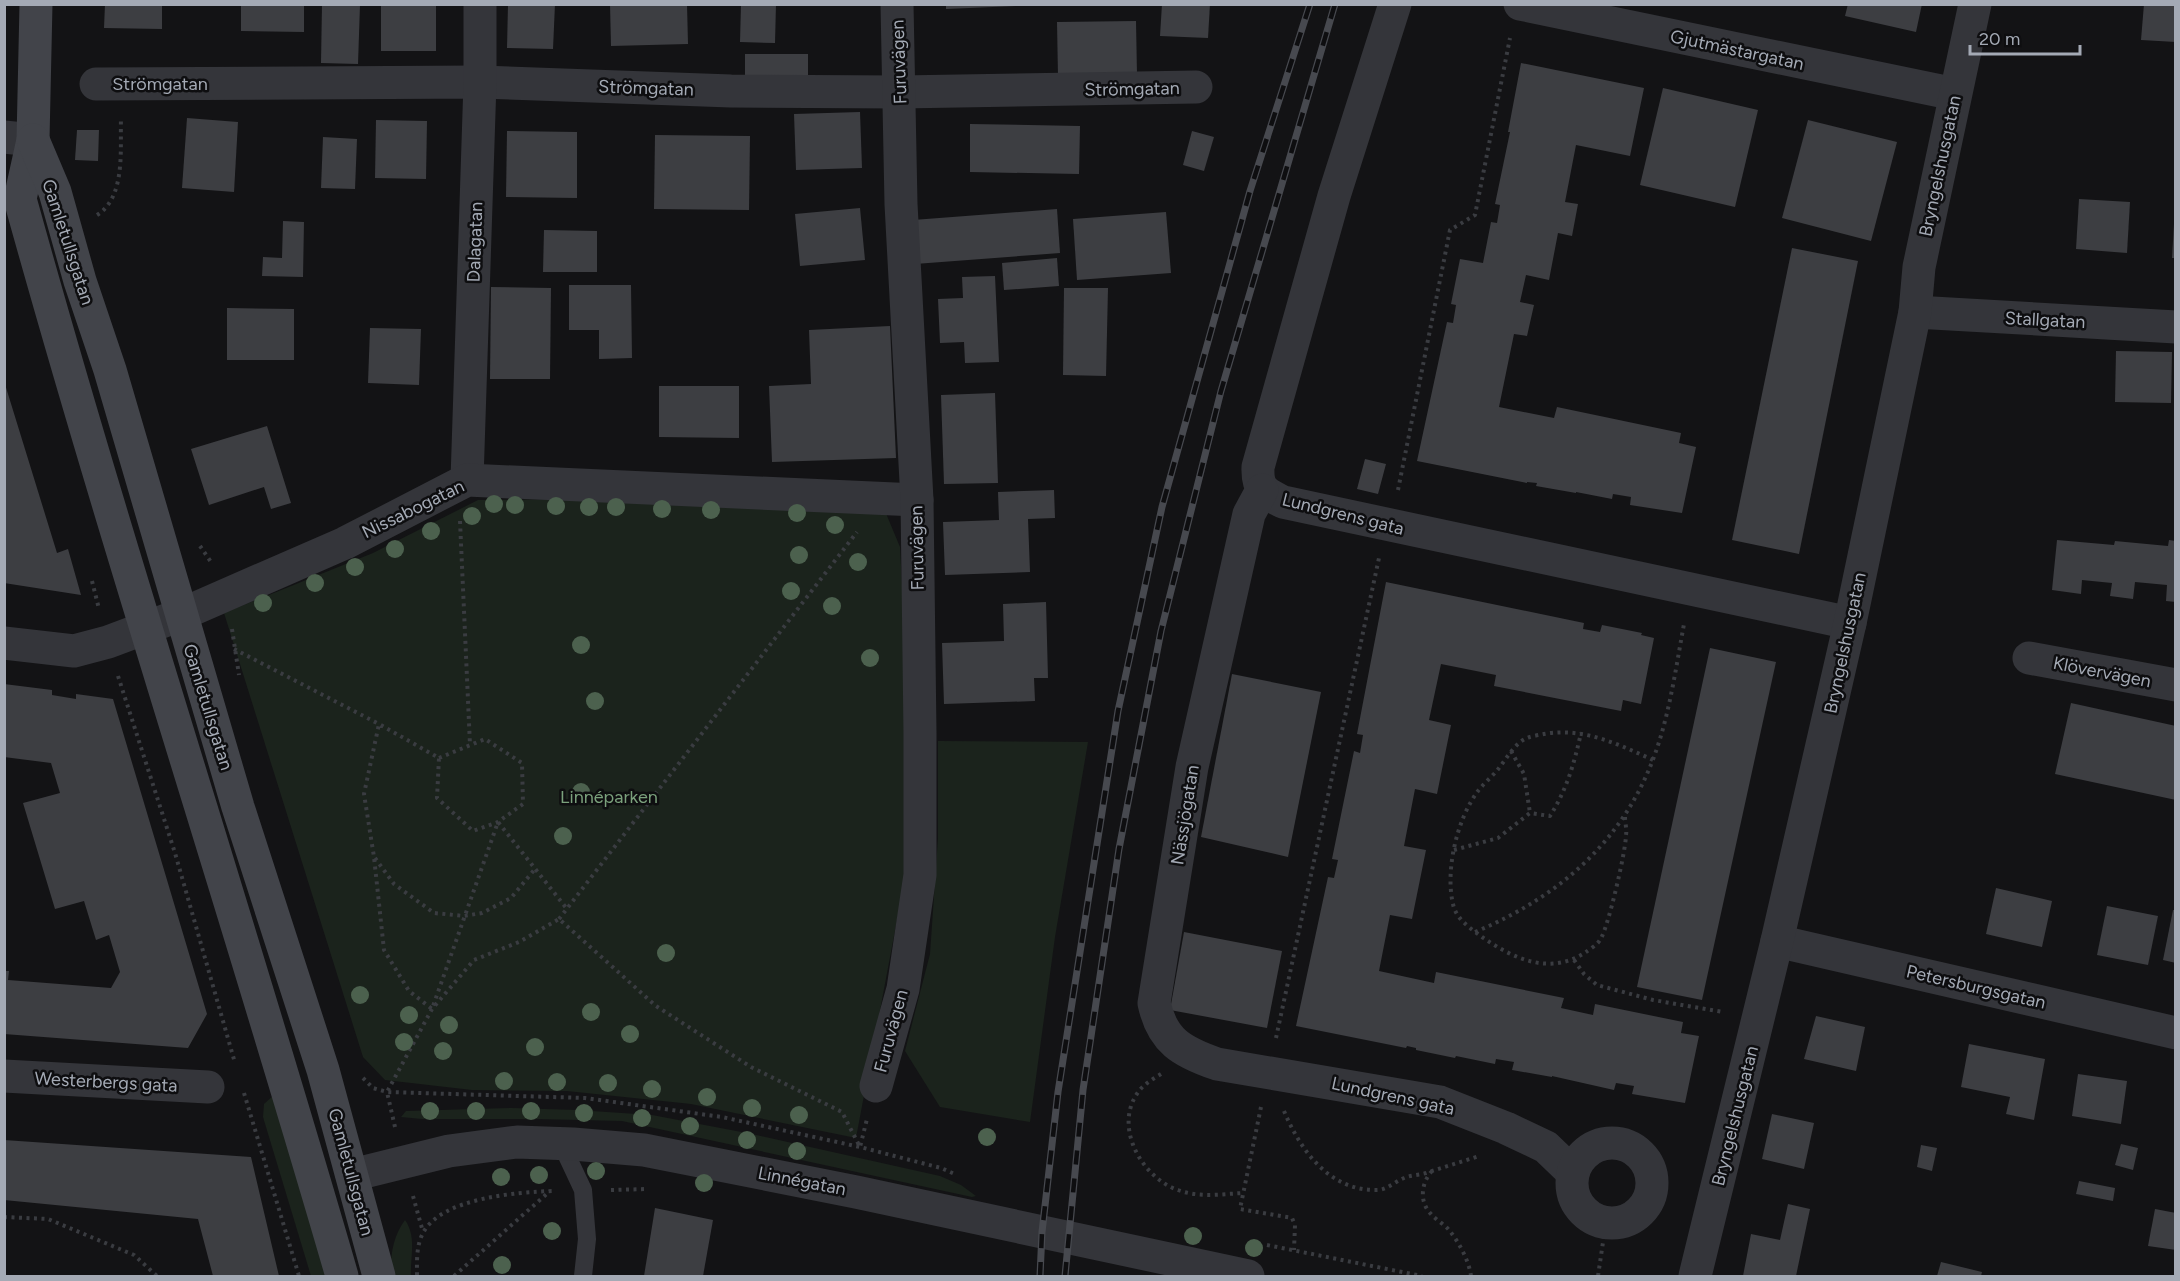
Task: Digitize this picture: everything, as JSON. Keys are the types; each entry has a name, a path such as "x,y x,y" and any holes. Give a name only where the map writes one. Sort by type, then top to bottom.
{"street":[{"name":"Gamletullsgatan","path":"36,4 19,139 20,199 146,627 285,1081 342,1276"},
{"name":"Dalagatan","path":"458,485 480,82 480,4"},
{"name":"Furuvägen","path":"876,1086 903,989 920,875 917,500 901,204 897,4"},
{"name":"Lundgrens gata","path":"1395,4 1334,196 1258,467 1258,479 1262,490 1283,502 1850,623"},
{"name":"Gjutmästargatan","path":"1520,4 1955,94"},
{"name":"Bryngelshusgatan","path":"1695,1276 1777,941 1850,623 1915,312 1919,267 1975,4"},
{"name":"Strömgatan","path":"96,84 480,82 731,91 900,92 1196,87"},
{"name":"Gamletullsgatan","path":"19,139 55,192 110,370 238,807 323,1070 379,1276"},
{"name":"Stallgatan","path":"1915,312 2175,327"},
{"name":"Nissabogatan","path":"4,643 74,651 108,642 180,615 345,543 458,485 917,500"},
{"name":"Nässjögatan","path":"1262,490 1249,514 1192,767 1154,1003 1158,1021 1172,1040 1192,1055 1217,1064 1268,1071"},
{"name":"Klövervägen","path":"2029,658 2175,685"},
{"name":"Petersburgsgatan","path":"1777,941 2175,1034"},
{"name":"Lundgrens gata","path":"1268,1071 1440,1102 1506,1128 1546,1147 1573,1173"},
{"name":"Westerbergs gata","path":"4,1076 208,1087"},
{"name":"Linnégatan","path":"352,1175 449,1151 517,1142 644,1150 689,1158 1117,1262 1248,1276"},
{"path":"1614,1143 1631,1147 1645,1159 1652,1175 1651,1193 1643,1209 1629,1220 1606,1222 1594,1219 1580,1207 1573,1190 1573,1173 1588,1151 1614,1143"}],"lane":[{"path":"561,1143 583,1191 587,1239 583,1276"}],"path":[{"path":"458,485 470,746"},
{"path":"432,1009 474,960 519,942 559,919 883,498"},
{"path":"91,577 108,642 175,853 238,1073"},
{"path":"1475,932 1516,913 1563,883 1609,838 1625,817 1653,760 1665,720 1684,624"},
{"path":"234,649 440,758"},
{"path":"379,724 364,794 374,857 384,950 409,991 432,1009"},
{"path":"1625,817 1626,836 1616,888 1600,940 1574,960 1547,963 1526,961 1506,953 1462,921 1453,905 1451,882 1454,850 1462,820 1478,792 1511,751 1526,738 1555,732 1581,733 1653,760"},
{"path":"1454,850 1498,838 1530,813 1550,816 1572,771 1581,733"},
{"path":"485,739 522,763 522,804 498,822 473,831 438,798 440,758 485,739"},
{"path":"1511,751 1524,774 1530,813"},
{"path":"498,822 567,909"},
{"path":"387,1092 432,1009 498,822"},
{"path":"374,857 394,884 434,913 464,916 482,913 511,898 535,869"},
{"path":"559,919 656,1006 751,1067 842,1112 860,1147 876,1086"},
{"path":"1574,960 1597,985 1653,1000 1727,1012"},
{"path":"1192,1055 1139,1090 1134,1098 1130,1115 1129,1131 1132,1145 1148,1170 1176,1190 1206,1194 1243,1193"},
{"path":"1268,1071 1295,1136 1312,1160 1326,1173 1341,1181 1376,1190 1384,1189 1404,1178 1432,1171 1508,1144 1530,1140"},
{"path":"1268,1071 1240,1209 1292,1218 1295,1225 1294,1250"},
{"path":"241,1084 299,1276"},
{"path":"1432,1171 1426,1177 1423,1199 1428,1212 1455,1238 1466,1259 1471,1276"},
{"path":"417,1276 418,1249 423,1232 438,1216 470,1201 550,1191 653,1189"},
{"path":"454,1276 550,1191"},
{"path":"4,1217 48,1219 134,1255 157,1276"},
{"path":"1598,1276 1606,1222"}],"green space":[{"name":"Linnéparken","path":"576,499 885,511 900,547 910,742 906,872 856,1138 691,1104 567,1091 472,1090 385,1080 363,1057 224,613 373,553 478,500"},
{"path":"938,741 1088,742 1055,937 1030,1122 940,1107 905,1051 930,954 938,838"},
{"path":"274,1095 330,1276 311,1276 263,1117 264,1104"},
{"path":"512,1108 652,1115 752,1134 940,1176 961,1185 976,1196 972,1197 622,1121 401,1117 406,1111"},
{"path":"405,1220 412,1240 411,1276 391,1276 393,1246"}],"building":[{"path":"105,4 162,4 162,29 104,28"},
{"path":"241,4 304,4 304,32 241,31"},
{"path":"322,4 360,5 358,64 321,63"},
{"path":"381,4 436,4 436,51 381,51"},
{"path":"508,4 555,4 553,49 507,48"},
{"path":"610,4 687,4 688,44 611,46"},
{"path":"741,4 776,4 775,43 740,42"},
{"path":"946,4 1016,4 1016,6 946,9"},
{"path":"1162,4 1210,4 1208,38 1160,36"},
{"path":"1848,4 1922,4 1916,32 1845,16"},
{"path":"2144,4 2176,4 2176,42 2141,40"},
{"path":"1136,21 1137,75 1058,77 1057,22"},
{"path":"745,54 808,54 808,76 745,76"},
{"path":"1521,63 1644,88 1630,156 1576,145 1565,202 1578,204 1572,236 1558,233 1549,280 1526,275 1520,302 1534,305 1527,336 1514,334 1499,407 1554,418 1557,407 1681,433 1679,443 1696,447 1682,513 1630,505 1631,497 1613,494 1612,499 1576,493 1536,486 1537,483 1527,483 1417,461 1447,322 1453,323 1456,305 1451,304 1460,259 1483,263 1491,222 1497,223 1500,205 1495,204"},
{"path":"1663,88 1758,110 1735,207 1640,185"},
{"path":"860,112 862,168 796,170 794,114"},
{"path":"187,118 238,122 234,192 182,188"},
{"path":"376,120 427,121 426,179 375,178"},
{"path":"1808,120 1897,142 1871,241 1782,218"},
{"path":"970,124 1080,126 1079,174 970,172"},
{"path":"77,130 99,130 98,161 75,160"},
{"path":"507,131 577,132 577,198 506,197"},
{"path":"1192,131 1214,137 1204,171 1183,165"},
{"path":"655,135 750,136 749,210 654,209"},
{"path":"323,137 357,139 355,189 321,188"},
{"path":"2079,199 2130,202 2127,253 2076,249"},
{"path":"860,208 865,260 800,266 795,214"},
{"path":"1057,209 1060,253 915,264 913,220"},
{"path":"1166,212 1171,273 1077,280 1073,219"},
{"path":"283,221 304,222 303,277 262,276 263,257 282,258"},
{"path":"2174,224 2176,224 2176,258 2172,258"},
{"path":"544,230 597,231 597,272 543,272"},
{"path":"1792,248 1858,261 1799,554 1732,540"},
{"path":"1057,258 1059,286 1004,290 1002,263"},
{"path":"995,276 999,362 965,363 964,342 940,343 938,299 963,298 962,277"},
{"path":"569,285 631,285 632,358 599,359 599,330 569,330"},
{"path":"491,287 551,288 550,379 490,379"},
{"path":"1064,288 1108,288 1106,376 1063,375"},
{"path":"227,308 294,309 294,360 227,360"},
{"path":"890,326 896,458 772,462 769,386 811,384 809,330"},
{"path":"370,328 421,329 419,385 368,383"},
{"path":"2116,351 2172,352 2171,403 2115,402"},
{"path":"4,381 57,553 68,549 81,595 4,583"},
{"path":"659,386 739,386 739,438 659,437"},
{"path":"995,393 998,483 944,484 941,395"},
{"path":"267,426 291,503 271,509 264,487 209,505 191,449"},
{"path":"1365,459 1386,464 1378,494 1357,489"},
{"path":"1054,490 1055,518 1028,519 1030,572 945,575 943,522 999,520 998,492"},
{"path":"2057,540 2114,545 2115,541 2168,546 2169,540 2176,541 2176,602 2166,601 2167,585 2135,582 2133,599 2110,596 2112,583 2082,580 2081,594 2052,590"},
{"path":"1386,582 1584,623 1583,629 1600,632 1602,625 1642,633 1641,635 1654,638 1641,704 1623,700 1621,711 1494,686 1496,675 1441,664 1429,720 1451,725 1437,794 1415,789 1404,846 1426,850 1412,919 1390,915 1379,971 1434,983 1436,972 1564,998 1561,1008 1593,1015 1595,1004 1683,1022 1681,1033 1699,1036 1685,1103 1632,1094 1634,1086 1616,1083 1614,1090 1552,1076 1512,1070 1514,1062 1496,1059 1495,1064 1456,1056 1455,1058 1407,1046 1406,1048 1296,1026 1328,877 1334,878 1338,860 1332,859 1354,751 1360,753 1363,735 1357,734"},
{"path":"1046,602 1048,678 1034,678 1035,701 944,704 942,643 1004,641 1003,604"},
{"path":"1710,648 1776,662 1702,1000 1637,987"},
{"path":"1232,674 1321,692 1288,857 1201,837"},
{"path":"4,684 52,690 52,695 76,699 76,694 113,699 207,1014 188,1048 4,1034 4,971 9,971 8,980 111,988 120,972 109,935 96,940 84,901 55,909 23,803 60,793 51,763 4,757"},
{"path":"2071,703 2176,726 2176,800 2055,774"},
{"path":"1996,888 2052,901 2042,947 1986,934"},
{"path":"2107,906 2158,916 2148,965 2097,955"},
{"path":"2173,910 2176,910 2176,963 2163,960"},
{"path":"1184,932 1282,951 1267,1028 1170,1010"},
{"path":"1816,1016 1865,1027 1856,1071 1804,1059"},
{"path":"1969,1044 2045,1059 2034,1120 2006,1114 2010,1097 1961,1087"},
{"path":"2078,1074 2127,1081 2121,1124 2072,1116"},
{"path":"1772,1114 1814,1123 1804,1169 1762,1159"},
{"path":"4,1140 251,1157 279,1276 213,1276 198,1219 4,1200"},
{"path":"2121,1144 2138,1148 2133,1170 2115,1165"},
{"path":"1921,1145 1937,1148 1932,1171 1917,1167"},
{"path":"2079,1181 2115,1188 2113,1201 2076,1194"},
{"path":"1788,1204 1810,1209 1796,1276 1743,1276 1751,1234 1780,1240"},
{"path":"655,1208 713,1220 703,1276 644,1276"},
{"path":"2155,1209 2176,1213 2176,1250 2148,1246"},
{"path":"1941,1262 1982,1272 1981,1276 1937,1276"}],"railway":[{"path":"1040,1276 1042,1232 1058,1092 1118,711 1162,507 1250,191 1310,4"},
{"path":"1065,1276 1083,1090 1119,849 1161,631 1221,391 1335,4"}]}
